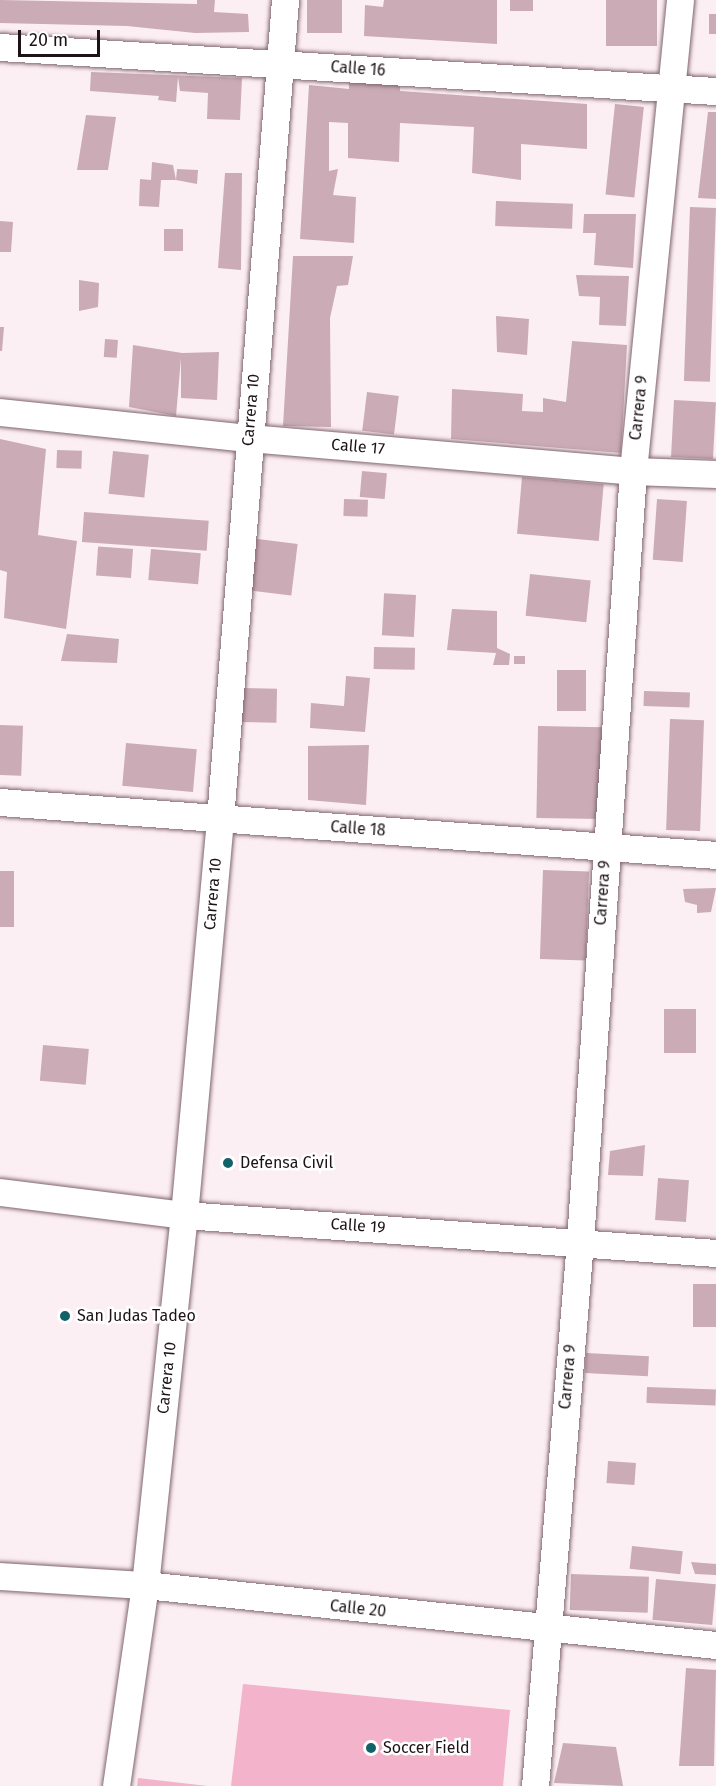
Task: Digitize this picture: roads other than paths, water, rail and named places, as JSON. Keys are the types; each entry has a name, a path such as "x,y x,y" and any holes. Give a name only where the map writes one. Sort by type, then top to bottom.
{"street":[{"name":"Carrera 10","path":"116,1786 145,1586 184,1215 220,819 285,0"},
{"name":"Carrera 9","path":"535,1786 580,1241 633,471 680,0"},
{"name":"Calle 16","path":"0,47 716,91"},
{"name":"Calle 17","path":"0,412 249,438 633,471 716,474"},
{"name":"Calle 18","path":"0,802 716,855"},
{"name":"Calle 19","path":"0,1192 184,1215 716,1252"},
{"name":"Calle 20","path":"0,1576 145,1586 716,1645"}],"place":[{"name":"Defensa Civil","path":"228,1163"},
{"name":"San Judas Tadeo","path":"65,1316"},
{"name":"Soccer Field","path":"371,1748"}]}
